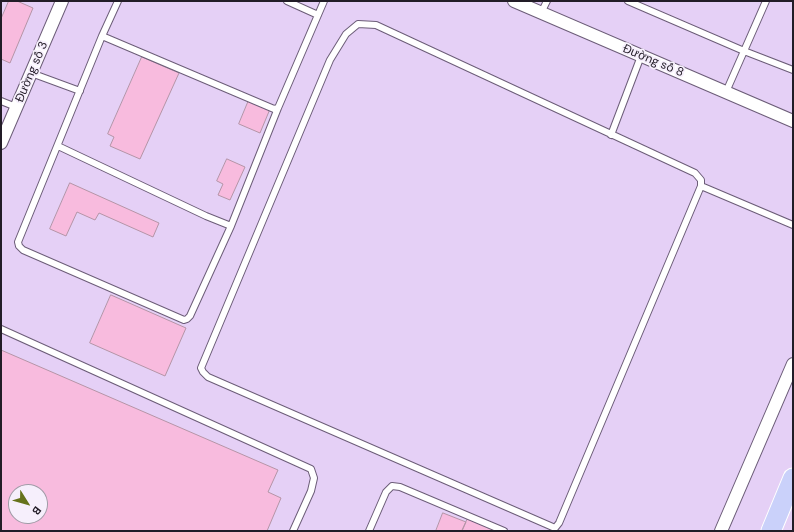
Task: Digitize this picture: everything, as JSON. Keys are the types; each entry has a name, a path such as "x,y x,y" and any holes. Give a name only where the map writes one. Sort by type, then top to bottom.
{"main road":[{"path":"771,531 793,478"}],"street":[{"name":"Đường số 3","path":"1,143 62,1"},
{"name":"Đường số 8","path":"514,1 793,121"},
{"path":"721,531 793,364"}],"lane":[{"path":"118,1 102,36 18,242 19,246 23,250 184,320 190,316 231,226 278,108 324,1"},
{"path":"286,1 318,15"},
{"path":"541,13 547,1"},
{"path":"628,1 744,51 793,70"},
{"path":"726,92 766,1"},
{"path":"358,24 376,25 612,135 695,174 702,180 701,186 559,523 555,528 208,377 203,372 201,368 205,358 330,60 346,34 358,24"},
{"path":"102,36 274,109 278,108"},
{"path":"612,135 641,56"},
{"path":"31,73 80,91"},
{"path":"1,101 16,108"},
{"path":"58,146 206,216 231,226"},
{"path":"701,186 793,225"},
{"path":"1,329 311,469 314,478 311,491 293,531"},
{"path":"369,531 386,492 392,486 400,487 504,531"}],"shaded area":[{"path":"1,1 793,1 793,531 1,531"}],"building":[{"path":"9,1 17,1 33,8 10,63 1,59 1,19"},
{"path":"142,57 179,73 140,159 110,146 114,137 108,134"},
{"path":"249,100 270,109 260,133 239,124"},
{"path":"227,159 245,167 230,200 218,195 223,184 217,181"},
{"path":"70,183 159,223 153,237 99,213 95,220 77,212 66,236 50,229"},
{"path":"111,295 186,328 165,376 90,343"},
{"path":"1,350 278,470 268,492 281,498 267,531 1,531"},
{"path":"443,513 466,522 462,531 436,531"},
{"path":"468,518 493,529 493,531 462,531"}]}
